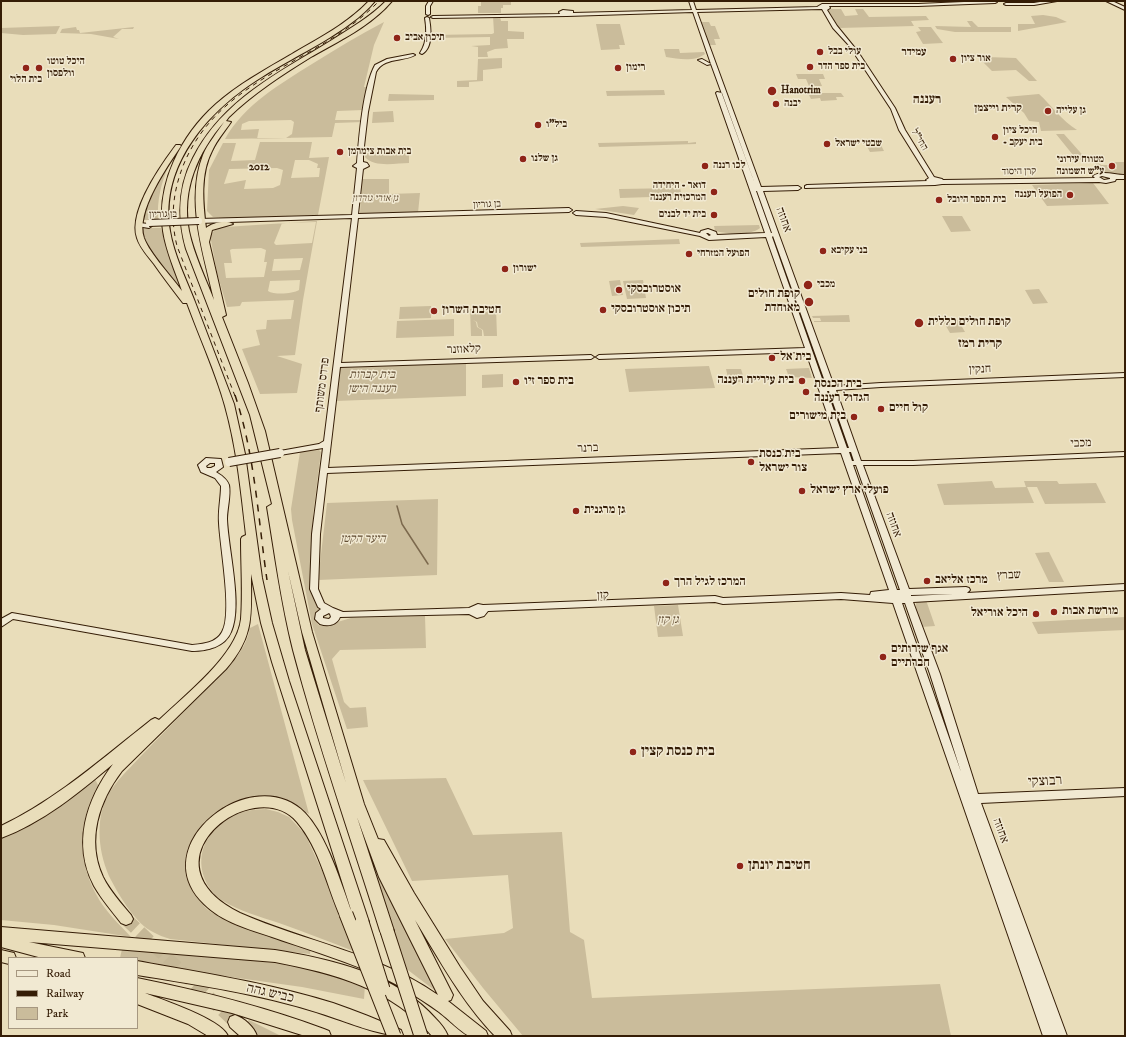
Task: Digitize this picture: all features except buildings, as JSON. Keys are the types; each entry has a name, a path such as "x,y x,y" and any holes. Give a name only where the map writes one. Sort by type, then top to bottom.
{"highway":[{"path":"214,365 186,301 143,243 139,225 151,191 167,161 192,128 217,106 262,74 355,16 372,1"},
{"path":"389,1 377,13 361,24 274,78 244,99 222,120 199,151 192,167 184,206 184,224 188,243 250,399 264,448 307,632 362,816 377,856 402,910 446,995"},
{"path":"228,344 206,243 200,223 200,179 206,156 244,99"},
{"path":"217,106 191,137 177,159 169,182 166,217 170,247 229,404 240,445 254,558 268,630 362,922 396,1036"},
{"path":"200,205 205,217 212,220 227,222"},
{"path":"206,243 206,235 208,230 227,222"},
{"path":"126,919 106,893 98,880 92,865 90,836 96,803 108,779 118,767 211,677 230,657 239,644 246,619 247,548 240,445"},
{"path":"264,448 279,554 286,594 299,650 317,713 421,1036"},
{"path":"1,832 30,817 71,789 211,677"},
{"path":"348,771 378,842 398,881 457,975 486,1014 505,1036"},
{"path":"396,1036 346,914 314,835 304,819 286,806 258,802 231,810 210,824 195,846 192,862 195,881 207,898 222,910 241,920 388,973 426,994 481,1036"},
{"path":"1,933 276,956 314,963 349,974 400,998 425,1017 441,1036"},
{"path":"1,941 52,954 72,957"},
{"name":"כביש גהה","path":"138,968 286,997 340,1012 396,1036"},
{"name":"כביש גהה","path":"138,985 249,1011 322,1035"},
{"path":"138,997 192,1019 221,1036"},
{"path":"235,1022 250,1036"}],"street":[{"path":"432,1 431,16 680,10 691,8 705,10 1034,1"},
{"path":"1004,2 1034,4 1055,1"},
{"path":"1108,1 1125,9"},
{"path":"1115,1 1125,6"},
{"name":"החי\"ל","path":"824,7 835,27 858,54 892,109 902,130 931,180"},
{"path":"680,10 691,8 705,10"},
{"name":"אחוזה","path":"691,8 705,54 758,188 770,234 830,388 847,453 895,596 1061,1036"},
{"name":"אחוזה","path":"691,8 734,119 758,188 770,234 808,350 830,388"},
{"name":"פרדס משותף","path":"343,615 334,614 321,609 316,594 314,582 316,534 355,218 358,174 369,96 374,72 378,65 413,55 415,52 422,53 427,47 428,26 431,16"},
{"path":"705,54 699,59 709,64"},
{"path":"734,119 735,116 739,114"},
{"name":"קרן היסוד","path":"931,180 1098,177 1104,174 1113,179 1125,178"},
{"path":"758,188 798,186 804,189 806,186 931,180"},
{"path":"758,188 768,188"},
{"name":"בן גוריון","path":"139,225 569,211 606,215 702,234 707,238 714,235 756,235"},
{"path":"756,235 770,234"},
{"path":"756,235 770,234"},
{"name":"קלאוזנר","path":"337,365 591,357 592,354 596,354 599,357 808,350"},
{"name":"חנקין","path":"830,388 1125,375"},
{"path":"1,624 12,616 192,648 201,648 215,644 226,633 230,618 230,602 223,527 225,486 218,468 212,460 204,462 202,466 206,470 218,468 229,462 321,446 328,442"},
{"path":"280,453 319,449 326,452"},
{"name":"ברנר","path":"324,471 833,451 847,453"},
{"name":"אחוזה","path":"847,453 858,464 934,674 971,799 1049,1036"},
{"name":"מכבי","path":"858,464 1125,454"},
{"name":"שברץ","path":"908,600 1125,582"},
{"name":"שברץ","path":"895,596 912,602 917,598 1125,587"},
{"name":"קזן","path":"343,615 472,612 477,615 483,611 716,603 723,601 851,596 864,598 895,596"},
{"name":"רבוצקי","path":"971,799 1125,792"}],"green space":[{"path":"481,1 517,2 511,2 511,5 503,5 503,8 501,8 501,13 478,13 478,6 481,6"},
{"path":"841,9 845,16 858,15 855,9 863,9 869,17 926,16 929,20 911,21 914,26 839,28 828,10"},
{"path":"1043,15 1056,17 1067,22 1018,31 1018,24 1035,24 1031,16"},
{"path":"493,16 500,16 501,21 508,21 508,31 524,32 524,39 507,39 508,48 495,49 487,52 488,57 478,57 478,47 471,46 490,45 490,37 432,38 432,35 492,34 494,33"},
{"path":"967,21 972,21 978,27 1011,27 1011,32 955,32 937,29 935,26 971,27"},
{"path":"384,22 374,45 364,87 369,87 363,122 335,123 332,137 286,138 292,134 294,122 291,120 249,121 242,124 241,130 259,129 257,138 225,139 242,116 264,96 300,72","holes":["363,110 362,120 335,120 337,111"]},
{"path":"700,22 709,22 711,26 715,26 720,39 714,39 716,45 708,45"},
{"path":"596,24 620,24 625,45 619,45 620,49 601,50"},
{"path":"60,26 56,34 23,35 1,33 1,28"},
{"path":"76,27 80,33 134,27 133,29 122,29 113,37 119,39 91,34 60,33 62,29"},
{"path":"918,27 931,27 943,43 923,44 916,32 921,31"},
{"path":"664,49 679,49 680,53 704,52 705,54 701,57 691,59 666,57"},
{"path":"986,57 1016,58 1037,81 1029,81 1016,70 992,71 981,60 987,59"},
{"path":"502,58 502,68 483,70 483,81 469,82 469,87 457,87 457,81 477,80 478,59"},
{"path":"796,74 823,74 825,79 819,79 822,86 809,86 806,79 798,79"},
{"path":"664,90 665,95 607,96 606,91"},
{"path":"820,93 841,93 844,97 836,97 837,100 821,101 820,98 811,99 809,95 820,95"},
{"path":"389,94 434,95 434,100 388,101"},
{"path":"1039,94 1062,118 1077,130 1041,131 1039,122 1029,121 1024,113 1006,97"},
{"path":"393,111 394,122 372,123 373,112"},
{"path":"1056,134 1064,134 1087,160 1077,160"},
{"path":"863,139 878,139 884,151 870,152"},
{"path":"688,141 688,143 696,142 696,144 599,147 598,143"},
{"path":"260,142 312,142 309,158 329,157 318,215 226,218 213,217 207,211 209,170 223,143 236,143 231,161 255,160","holes":["295,160 309,160 318,164 317,168 320,168 319,177 291,178","277,168 283,170 280,185 273,188 244,189 246,180 224,184 229,169"]},
{"path":"409,152 409,163 380,164 374,163 365,157 365,153"},
{"path":"1112,162 1125,162 1125,176 1104,173 1095,163 1108,165 1114,169 1117,169"},
{"path":"169,165 160,192 158,220 142,220 162,171"},
{"name":"גן אורי גורדון","path":"362,179 389,179 389,194 420,193 418,213 360,213"},
{"name":"הפועל רעננה","path":"1093,183 1109,204 1047,206 1032,185"},
{"path":"680,188 682,196 620,198 619,189"},
{"path":"623,206 639,208 634,215 595,209"},
{"path":"942,216 962,216 971,231 951,232"},
{"path":"317,221 295,355 277,356 302,364 297,393 260,394 242,349 260,345 256,330 266,329 267,320 291,319 294,300 242,302 240,306 227,307 217,273 210,235 213,232 225,227 282,223 274,243 276,245 312,243 316,222 290,223","holes":["261,248 266,250 264,262 267,262 264,277 226,278 224,263 232,263 230,250","303,258 300,270 272,271 274,259","300,280 299,290 288,293 271,292 268,291 270,281"]},
{"path":"759,225 760,228 756,231 738,234 715,231 714,226"},
{"path":"141,228 161,228 164,240 186,297 148,247"},
{"path":"679,239 680,244 581,247 580,243"},
{"path":"620,280 623,295 612,296 609,281"},
{"path":"643,280 646,298 627,299 623,281"},
{"path":"1039,289 1048,303 1033,304 1025,290"},
{"path":"431,306 431,318 399,319 400,307"},
{"path":"496,308 497,336 484,336 483,330 478,327 477,322 473,320 476,322 477,327 482,330 482,336 471,336 470,309"},
{"path":"849,315 850,322 814,322 821,321 820,318 813,318 812,316"},
{"path":"454,319 454,336 396,338 397,321"},
{"path":"958,320 965,332 950,333 943,321"},
{"name":"בית קברות רעננה הישן","path":"466,363 466,396 336,401 340,368"},
{"path":"709,366 715,388 629,392 625,369"},
{"path":"809,368 812,378 789,377 786,369"},
{"path":"726,369 741,369 745,382 729,382"},
{"path":"503,374 503,387 482,388 482,375"},
{"path":"319,450 321,452 313,515 313,589 319,605 319,612 316,618 318,625 324,626 351,618 425,616 426,648 340,650 332,659 344,702 350,708 366,707 368,727 347,729 312,624 292,520 291,509 300,452"},
{"path":"992,481 995,488 1026,487 1024,481 1057,481 1059,484 1096,483 1106,503 1045,504 1037,487 1027,487 1034,503 944,505 937,484"},
{"name":"היער הקטן","path":"438,499 437,575 318,580 327,503"},
{"path":"1049,552 1064,582 1049,582 1035,553"},
{"path":"926,600 935,626 921,627 917,617 917,601"},
{"name":"גן קזן","path":"678,605 683,636 658,637 654,606"},
{"path":"1125,617 1125,630 1038,634 1032,622"},
{"path":"258,624 309,814 285,801 265,798 245,800 227,807 218,812 202,826 193,839 190,852 191,874 193,884 199,898 204,906 210,911 245,928 277,938 311,946 310,954 170,939 155,933 135,917 124,902 107,871 101,849 101,816 111,790 139,758 229,667 240,653 248,637 250,628"},
{"path":"94,777 98,785 87,811 84,825 83,853 86,867 90,881 99,900 112,917 131,937 54,925 1,920 1,838"},
{"path":"446,778 473,835 562,832 570,932 584,940 592,998 940,984 951,1036 523,1036 445,939 504,933 513,928 508,875 412,881 363,780"},
{"path":"266,809 289,817 305,834 335,899 356,952 236,908 223,901 216,895 205,881 201,863 204,845 209,837 221,823 233,815 240,812"},
{"path":"362,833 394,907 442,996 404,967"},
{"path":"122,949 214,956 291,965 323,971 365,985 364,999 302,987 138,962 138,957 120,957"},
{"path":"249,1020 281,1036 259,1036 245,1024"}],"waterway":[{"path":"397,506 402,524 428,564"}],"tunnel":[{"path":"126,919 235,1022"}],"railway":[{"path":"235,396 177,246 173,215 175,195 183,166 199,136 220,111 245,91 272,73 328,41 355,22 379,1"},
{"path":"235,395 242,418 252,464 267,580"}],"place":[{"name":"תיכון אביב","path":"397,38"},
{"name":"עולי בבל","path":"820,52"},
{"name":"אור ציון","path":"953,59"},
{"name":"בית ספר הדר","path":"810,67"},
{"name":"בית הלוי","path":"26,68"},
{"name":"היכל טוטו וולפסון","path":"39,68"},
{"name":"רימון","path":"618,68"},
{"name":"Hanotrim","path":"772,91"},
{"name":"יבנה","path":"776,104"},
{"name":"גן עלייה","path":"1048,111"},
{"name":"ביל\"ו","path":"538,125"},
{"name":"היכל ציון - בית יעקב","path":"995,137"},
{"name":"שבטי ישראל","path":"827,144"},
{"name":"בית אבות צימרמן","path":"340,152"},
{"name":"גן שלנו","path":"523,159"},
{"name":"לכו רננה","path":"705,166"},
{"name":"מטווח עירוני ע\"ש השמונה","path":"1112,166"},
{"name":"דואר - היחידה המרכזית רעננה","path":"714,192"},
{"name":"הפועל רעננה","path":"1070,195"},
{"name":"בית הספר היובל","path":"939,200"},
{"name":"בית יד לבנים","path":"714,215"},
{"name":"בני עקיבא","path":"823,251"},
{"name":"הפועל המזרחי","path":"689,254"},
{"name":"ישורון","path":"505,269"},
{"name":"מכבי","path":"808,285"},
{"name":"אוסטרובסקי","path":"619,290"},
{"name":"קופת חולים מאוחדת","path":"809,302"},
{"name":"תיכון אוסטרובסקי","path":"603,310"},
{"name":"חטיבת השרון","path":"434,311"},
{"name":"קופת חולים כללית","path":"919,323"},
{"name":"בית אל","path":"772,358"},
{"name":"בית עיריית רעננה","path":"802,381"},
{"name":"בית ספר זיו","path":"516,382"},
{"name":"בית הכנסת הגדול רעננה","path":"806,392"},
{"name":"קול חיים","path":"881,409"},
{"name":"בית מישורים","path":"854,417"},
{"name":"בית כנסת צור ישראל","path":"751,462"},
{"name":"פועלי ארץ ישראל","path":"802,491"},
{"name":"גן מרגנית","path":"576,511"},
{"name":"מרכז אליאב","path":"927,581"},
{"name":"המרכז לגיל הרך","path":"666,583"},
{"name":"מורשת אבות","path":"1054,612"},
{"name":"היכל אוריאל","path":"1036,614"},
{"name":"אגף שירותים חברתיים","path":"883,657"},
{"name":"בית כנסת קצין","path":"633,752"},
{"name":"חטיבת יונתן","path":"740,866"}],"district":[{"name":"עמידר","path":"914,53"},
{"name":"רעננה","path":"927,100"},
{"name":"קרית וייצמן","path":"998,109"},
{"name":"2012","path":"259,168"},
{"name":"קרית רמז","path":"980,344"}]}
